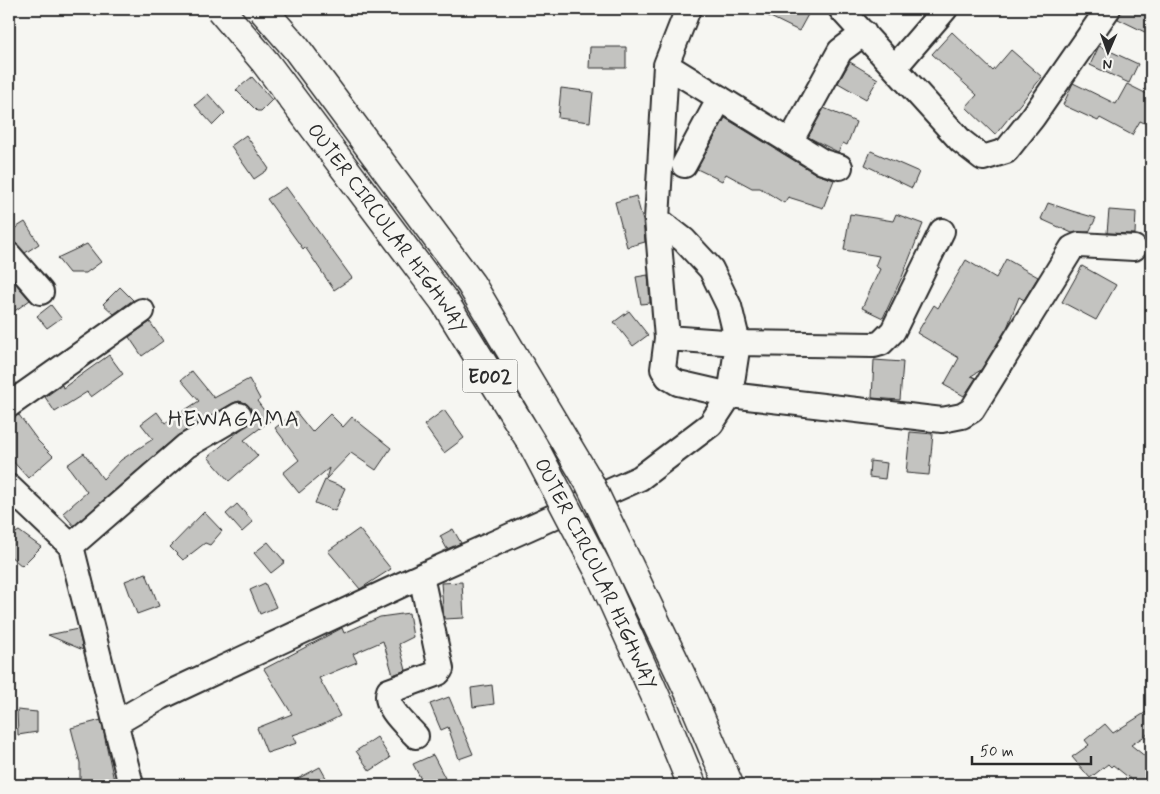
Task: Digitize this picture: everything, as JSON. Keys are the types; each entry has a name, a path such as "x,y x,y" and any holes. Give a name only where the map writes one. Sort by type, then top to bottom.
{"highway":[{"name":"OUTER CIRCULAR HIGHWAY","path":"220,9 265,62 444,301 522,428 583,538 600,573 659,704 692,785"},
{"name":"OUTER CIRCULAR HIGHWAY","path":"262,9 296,48 476,292 589,482 692,698 729,785"}],"street":[{"path":"688,9 684,14 666,65 657,219 667,338 664,369 668,377 678,383 730,396 942,420 962,416 972,410 1072,248 1079,245 1134,248"},
{"path":"842,9 961,141 983,158 1006,151 1033,117 1108,9"},
{"path":"895,67 945,9"},
{"path":"790,142 840,51 864,33"},
{"path":"666,65 790,142 831,166 840,167"},
{"path":"684,165 720,98"},
{"path":"116,723 161,697 421,576 640,478 711,424 730,396 738,343 729,306 711,269 684,240 657,219"},
{"path":"667,338 738,343 874,345 881,343 893,331 942,231"},
{"path":"9,256 41,292"},
{"path":"9,405 142,311"},
{"path":"71,546 186,446 240,415"},
{"path":"9,487 71,546 131,785"},
{"path":"416,736 388,702 387,695 389,691 438,673 441,669 421,576"}],"building":[{"path":"754,9 811,9 799,31"},
{"path":"1122,9 1151,9 1151,35 1118,19"},
{"path":"952,32 993,71 1011,50 1042,77 995,135 966,107 977,95 932,54"},
{"path":"1099,46 1138,64 1129,83 1090,65"},
{"path":"590,47 626,47 626,68 589,68"},
{"path":"850,62 878,79 866,99 838,83"},
{"path":"252,77 272,100 261,111 257,111 236,90"},
{"path":"1073,83 1116,104 1127,84 1151,96 1151,126 1140,121 1132,135 1100,118 1098,121 1063,105"},
{"path":"561,88 593,92 590,122 558,118"},
{"path":"208,94 225,113 213,125 195,105"},
{"path":"824,108 856,122 847,145 843,143 838,152 808,137"},
{"path":"725,118 816,174 834,180 823,208 788,197 784,203 760,188 752,188 726,174 722,181 697,169"},
{"path":"246,135 269,169 254,179 231,146"},
{"path":"871,151 919,172 912,188 865,165"},
{"path":"286,187 352,278 334,290 305,247 303,249 267,199"},
{"path":"636,196 643,221 645,242 627,247 615,202"},
{"path":"1048,203 1096,218 1089,232 1072,233 1041,219"},
{"path":"1109,210 1136,212 1135,234 1107,233"},
{"path":"850,214 893,221 896,214 923,224 883,318 862,308 880,269 875,266 879,256 844,250"},
{"path":"25,222 39,244 25,253 9,238 9,232"},
{"path":"87,244 101,262 86,273 69,273 57,258"},
{"path":"1006,259 1038,277 1024,300 1019,297 1007,328 981,370 971,376 976,378 964,396 944,385 959,358 917,333 934,305 938,308 966,260 996,278"},
{"path":"1082,266 1116,285 1096,320 1062,302"},
{"path":"648,275 650,303 641,304 636,277"},
{"path":"9,276 30,300 9,315"},
{"path":"120,287 133,300 114,314 103,304"},
{"path":"51,305 61,318 47,328 37,316"},
{"path":"629,311 648,335 633,346 614,322"},
{"path":"150,322 163,341 142,356 129,337"},
{"path":"109,355 123,374 91,397 87,392 55,412 45,397 62,385 63,388"},
{"path":"874,360 903,362 900,400 872,398"},
{"path":"192,371 214,398 249,379 260,399 257,401 271,420 244,440 258,456 229,481 208,457 251,421 253,414 246,403 239,401 233,403 177,436 74,526 63,513 87,492 67,465 84,453 103,479 121,460 153,439 141,424 157,412 165,423 199,401 181,380"},
{"path":"444,410 464,438 444,453 424,425"},
{"path":"296,412 312,432 330,414 343,427 352,417 391,448 376,470 351,453 326,479 329,468 299,493 283,473 299,460 275,428"},
{"path":"19,415 38,441 53,456 28,478 9,457 9,418"},
{"path":"910,432 933,434 929,475 906,473"},
{"path":"870,461 887,463 885,479 869,477"},
{"path":"325,480 345,488 335,511 315,503"},
{"path":"237,504 253,522 242,532 226,514"},
{"path":"204,512 222,531 210,545 205,543 183,560 170,547"},
{"path":"359,529 391,569 360,589 328,551"},
{"path":"453,529 461,543 447,549 440,536"},
{"path":"19,531 41,547 22,566 9,555 9,537"},
{"path":"268,542 285,562 271,573 254,553"},
{"path":"146,573 159,606 137,614 125,581"},
{"path":"462,582 464,618 444,619 441,583"},
{"path":"265,583 276,607 260,614 250,590"},
{"path":"409,613 413,637 399,644 406,670 393,675 383,641 353,654 357,662 319,678 340,716 322,725 293,735 297,743 267,753 257,728 292,714 264,669 342,628 344,633 380,617"},
{"path":"78,629 83,650 48,635"},
{"path":"492,685 494,704 473,707 471,688"},
{"path":"449,697 473,754 459,759 448,727 441,730 430,704"},
{"path":"1151,709 1151,732 1131,745 1151,761 1151,781 1148,785 1138,785 1113,765 1111,767 1108,764 1090,778 1072,757 1089,745 1085,740 1105,724 1113,733"},
{"path":"17,710 37,712 37,732 18,735"},
{"path":"101,720 115,785 80,785 80,763 71,728"},
{"path":"377,737 390,758 370,771 356,751"},
{"path":"433,755 445,778 431,785 424,785 413,764"},
{"path":"320,767 330,785 286,785"}],"district":[{"name":"HEWAGAMA","path":"234,418"}]}
